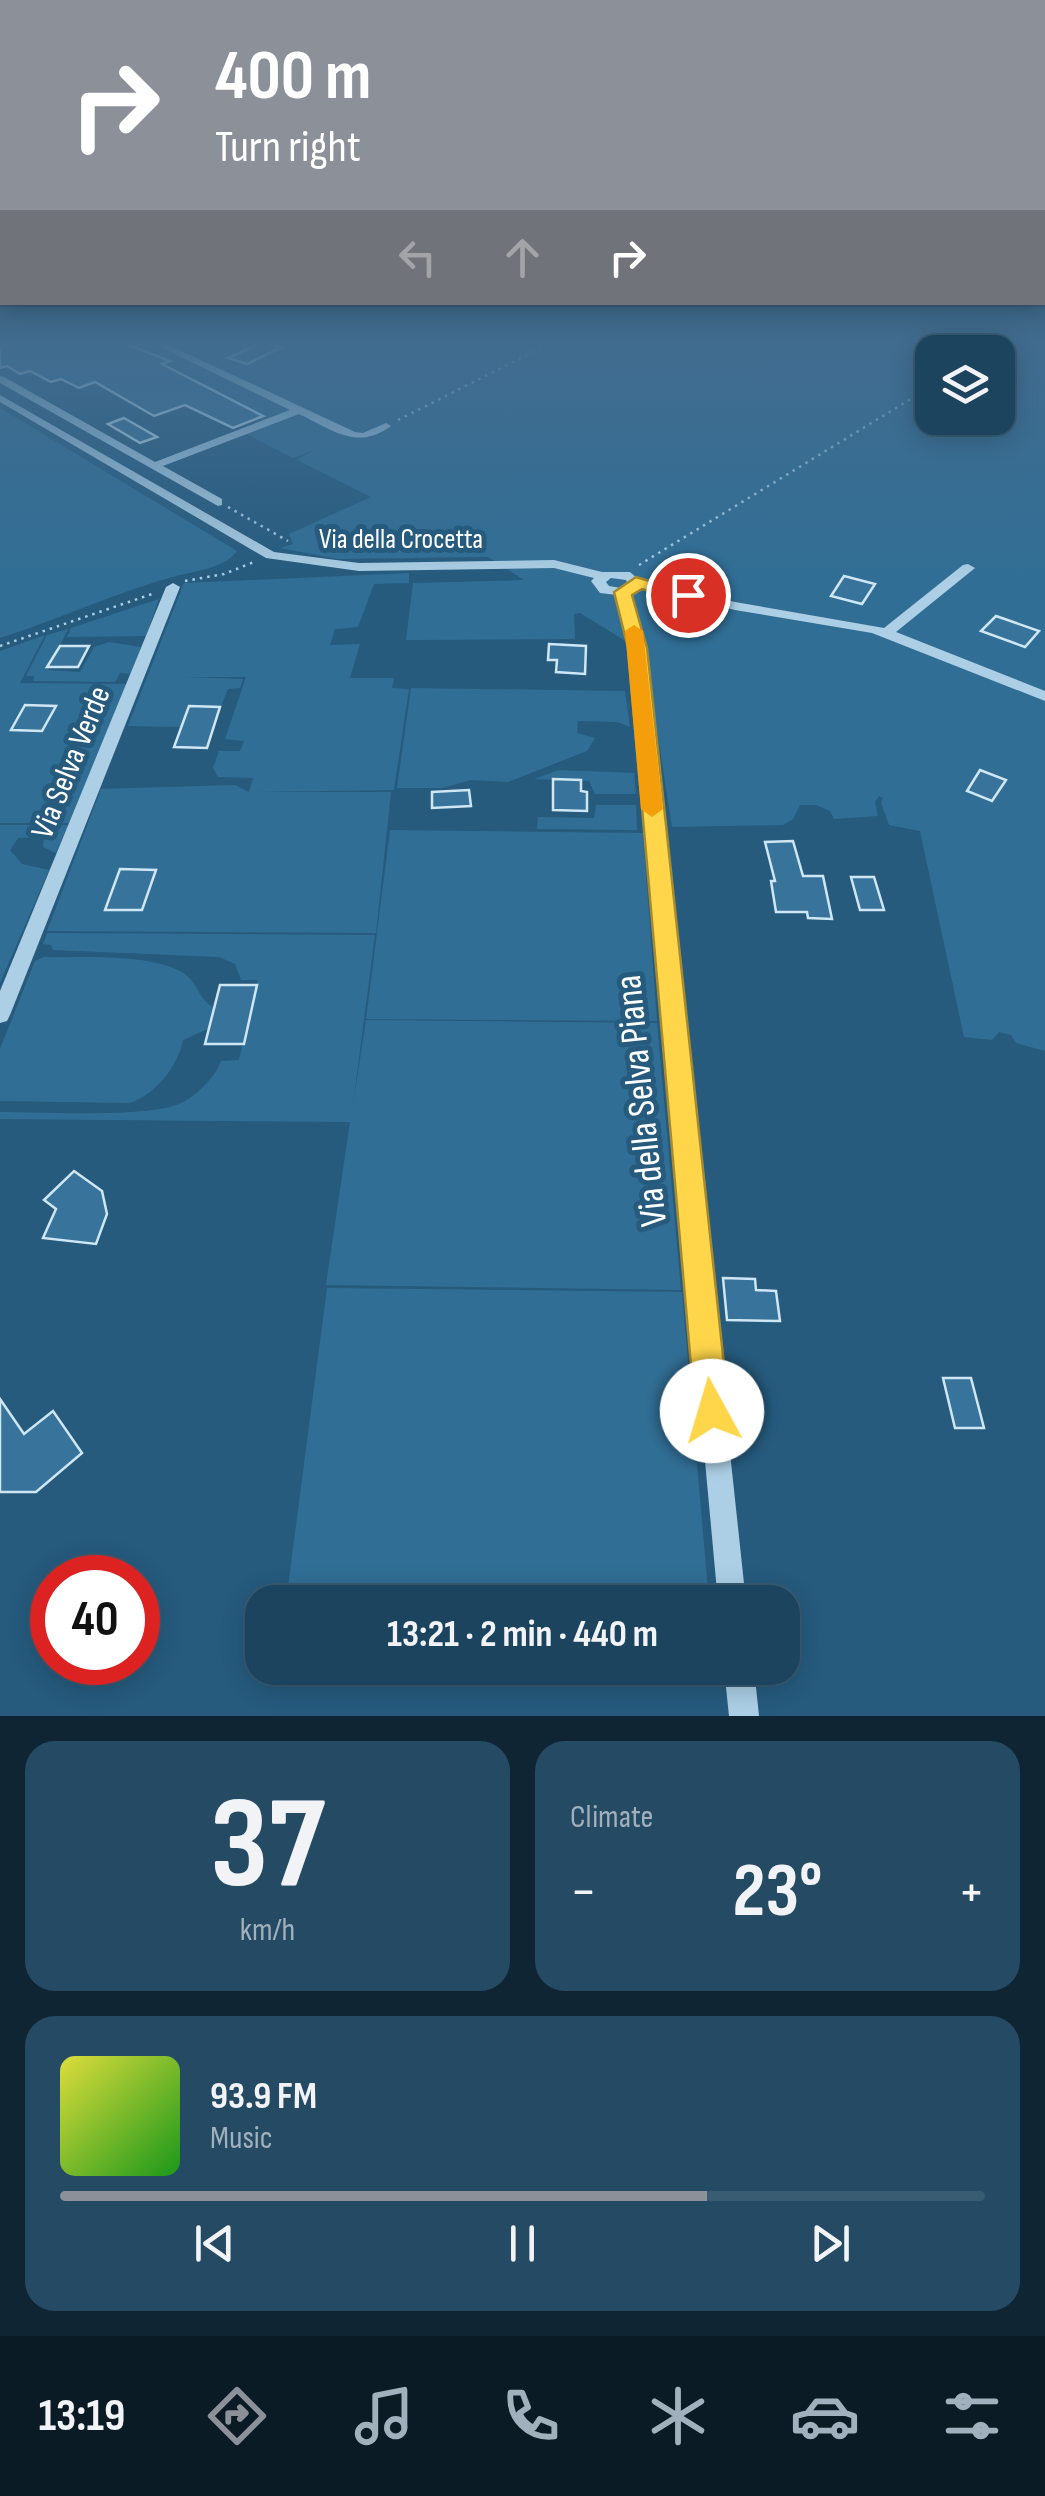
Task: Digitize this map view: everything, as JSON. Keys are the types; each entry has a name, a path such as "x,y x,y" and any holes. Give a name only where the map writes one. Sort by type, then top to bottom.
{"street":[{"name":"Via della Crocetta","path":"38,420 266,554 341,566 554,564 603,576 598,582 601,588 628,583"},
{"path":"74,420 218,502"},
{"path":"154,466 272,420"},
{"path":"320,420 356,436 386,426"},
{"path":"887,632 968,568"},
{"path":"628,583 887,632 1045,696"},
{"name":"Via della Selva Piana","path":"628,583 730,1585"},
{"name":"Via Selva Verde","path":"0,1015 173,587"},
{"path":"741,1685 744,1716"}],"path":[{"path":"386,426 398,420"},
{"path":"628,583 879,420"},
{"path":"218,502 288,541"},
{"path":"0,646 182,581 230,572 266,554"}],"shaded area":[{"path":"0,420 20,420 237,551 211,568 134,589 0,638"},
{"path":"262,420 915,420 915,435 1015,435 1015,420 1045,420 1045,1051 1016,1043 1011,1035 999,1032 992,1040 964,1037 920,831 889,825 881,803 883,798 879,796 875,802 878,816 834,819 830,811 816,805 800,805 793,819 783,825 672,827 645,653 580,613 574,614 575,639 406,640 413,583 524,580 488,557 338,559 280,548 293,544 289,534 371,497 297,460 312,451 293,458 244,433 267,423"},
{"path":"409,573 409,583 374,584 358,627 335,629 330,645 360,644 350,678 394,678 392,688 409,689 394,790 250,792 391,792 376,933 47,931 101,789 235,785 249,792 253,778 218,777 213,768 219,751 240,751 244,741 225,739 246,677 184,677 243,679 240,688 228,689 221,706 190,706 181,727 128,726 184,583"},
{"path":"159,599 146,636 67,637 71,628"},
{"path":"68,629 48,670 80,672 94,647 109,642 141,647 130,674 120,673 115,682 33,681 34,676 26,676 47,635"},
{"path":"45,635 20,683 127,684 69,823 0,823 0,651"},
{"path":"411,688 625,691 630,727 617,722 578,721 577,733 595,738 587,751 508,782 471,780 442,788 397,788"},
{"path":"559,770 634,773 636,794 595,794 589,781 534,779"},
{"path":"596,805 636,805 637,830 537,829 538,817 594,818"},
{"path":"0,825 68,825 56,853 43,847 44,837 18,838 10,850 22,864 49,870 0,983"},
{"path":"390,830 643,833 657,1021 366,1019"},
{"path":"47,933 375,935 353,1105 366,1020 657,1023 681,1290 326,1285 350,1122 0,1119 0,1112 118,1113 163,1108 179,1104 198,1092 221,1061 239,1060 258,980 241,980 235,964 219,957 53,950 51,945 43,944"},
{"path":"44,957 115,958 169,967 188,977 213,1007 210,1028 183,1040 164,1079 148,1094 129,1103 0,1101 0,1049 35,961"},
{"path":"327,1288 682,1292 708,1585 288,1585"}],"building":[{"path":"128,420 157,437 140,443 108,424"},
{"path":"216,420 253,420 233,428"},
{"path":"844,576 875,584 862,604 831,596"},
{"path":"996,616 1039,631 1025,647 981,631"},
{"path":"549,644 586,646 585,674 556,672 557,660 548,660"},
{"path":"60,646 89,646 78,667 47,667"},
{"path":"25,705 56,706 42,731 11,730"},
{"path":"189,706 220,707 207,748 174,747"},
{"path":"980,770 1006,780 992,801 967,791"},
{"path":"553,779 581,780 581,791 587,792 587,811 553,810"},
{"path":"469,790 471,806 432,808 432,792"},
{"path":"793,841 803,876 823,876 832,919 808,918 807,912 776,912 771,881 775,881 765,842"},
{"path":"120,869 156,870 142,910 105,910"},
{"path":"851,877 874,877 884,910 860,910"},
{"path":"220,985 257,985 244,1044 205,1044"},
{"path":"74,1171 102,1191 107,1214 96,1244 43,1238 56,1209 44,1200"},
{"path":"723,1278 755,1279 756,1290 776,1291 780,1321 727,1320"},
{"path":"943,1378 971,1378 984,1428 955,1428"},
{"path":"0,1399 24,1434 53,1411 82,1453 36,1492 0,1492"}],"slow traffic":[{"path":"634,631 652,809"}],"route":[{"path":"688,595 636,582 623,592 637,648 712,1411"}]}
